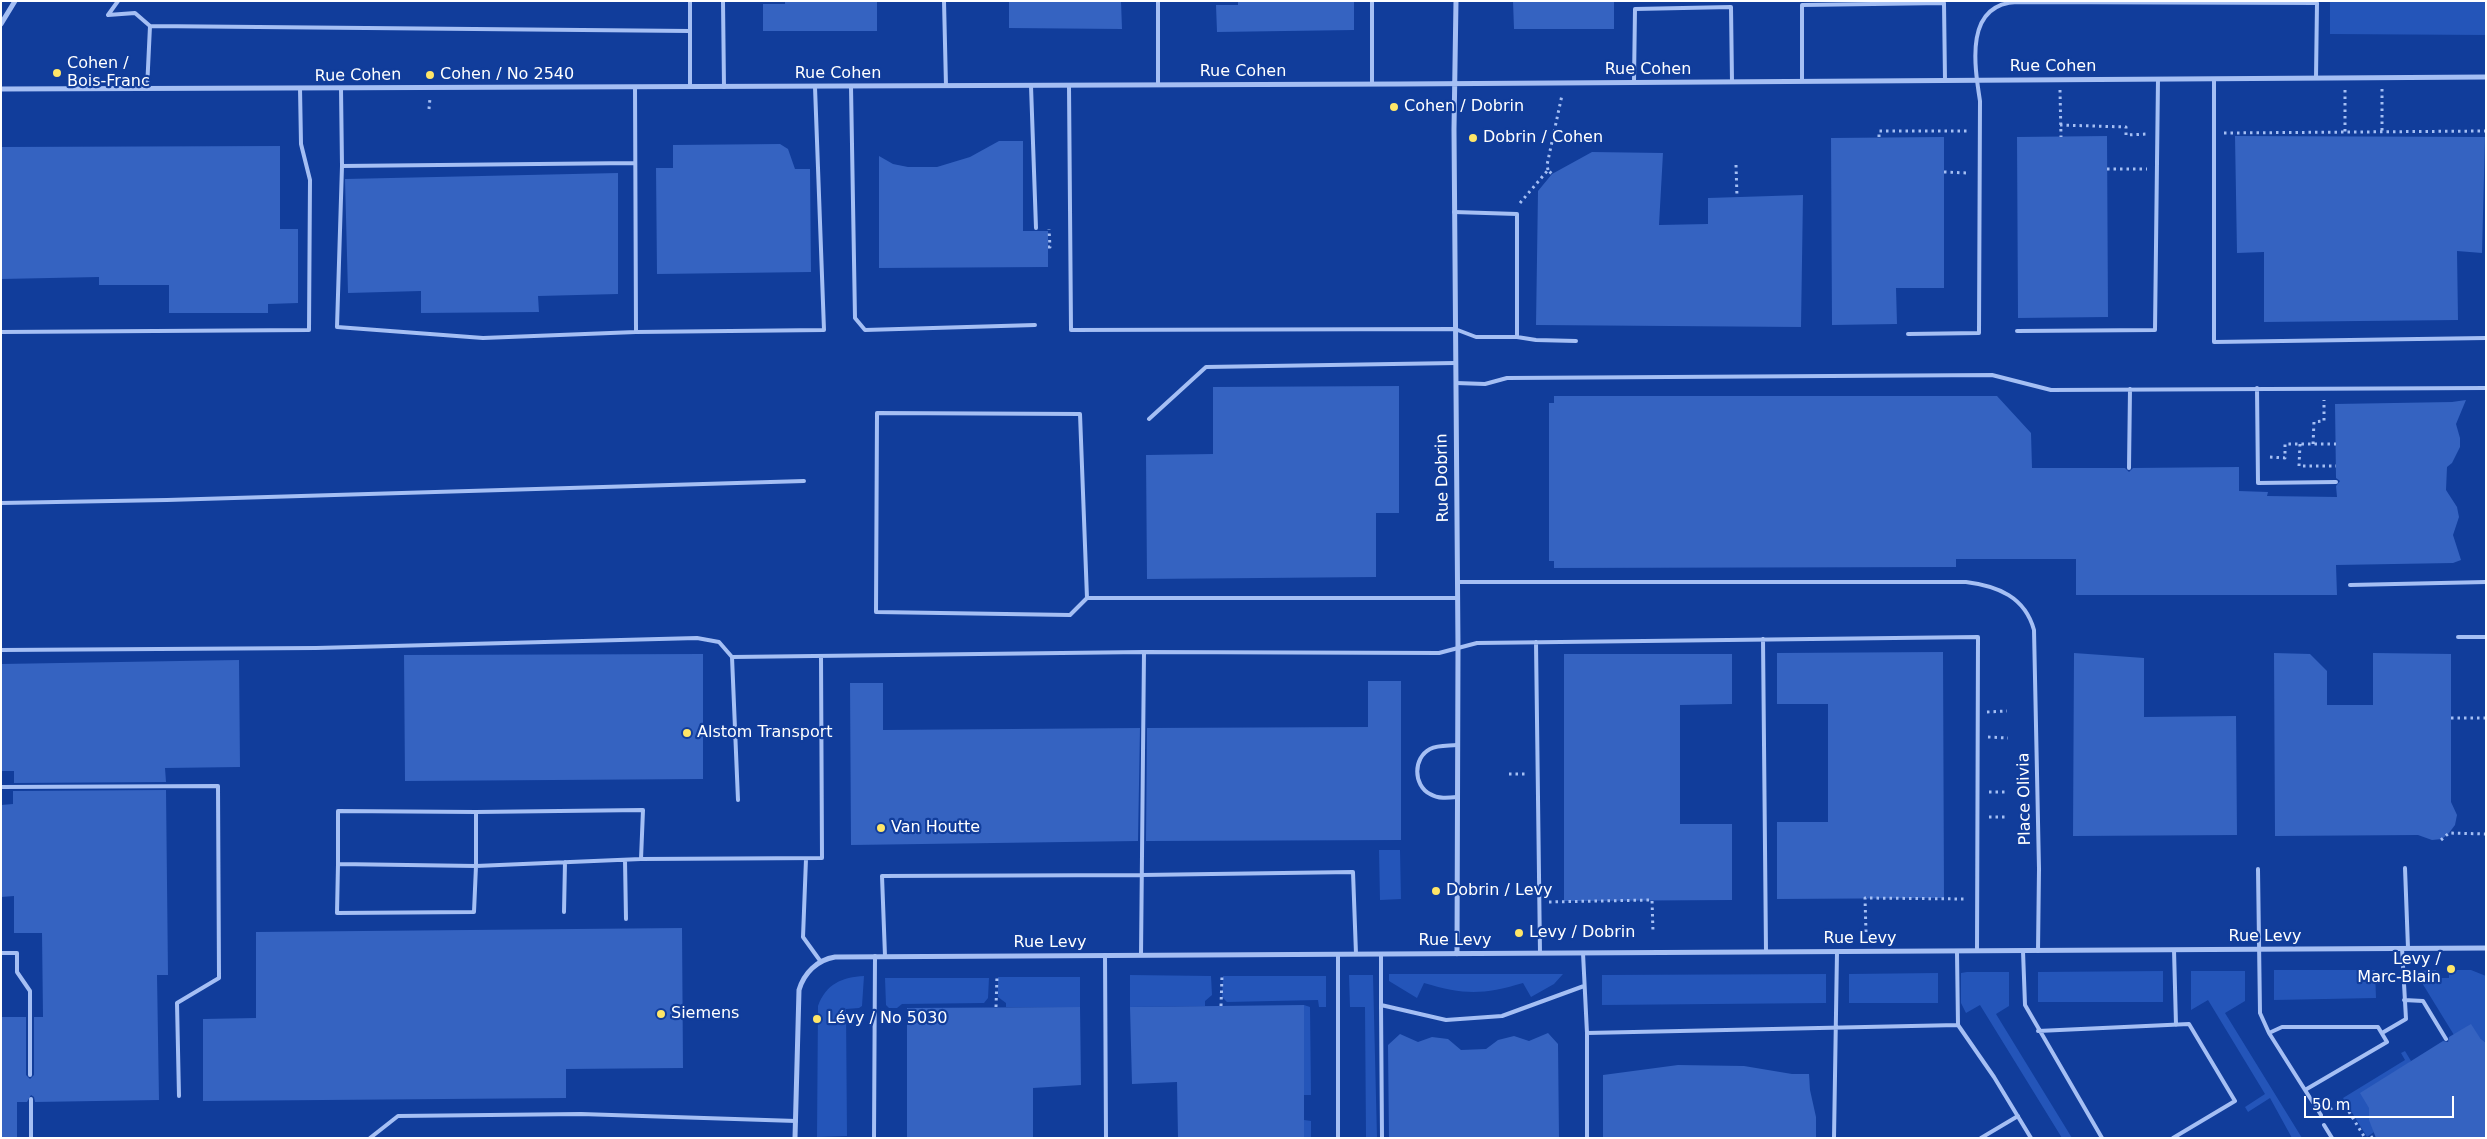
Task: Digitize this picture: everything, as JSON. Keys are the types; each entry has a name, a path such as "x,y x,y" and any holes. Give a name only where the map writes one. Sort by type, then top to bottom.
{"street":[{"path":"1,24 15,1"},
{"name":"Rue Dobrin","path":"1456,1 1454,212 1458,648 1457,954"},
{"name":"Rue Cohen","path":"1,89 1069,86 2486,77"},
{"name":"Rue Levy","path":"821,962 835,957 875,956 2486,948"},
{"path":"795,1138 799,990 805,976 821,962"}],"lane":[{"path":"118,1 108,15 135,13 150,26 690,32"},
{"path":"690,1 690,87"},
{"path":"723,1 724,87"},
{"path":"944,1 946,86"},
{"path":"1158,1 1158,85"},
{"path":"1372,1 1372,84"},
{"path":"1731,1 1732,82"},
{"path":"1908,334 1979,333 1980,101 1976,80 1979,25 1990,10 2006,2 2317,2 2316,78"},
{"path":"1802,81 1802,3 1944,3 1946,80"},
{"path":"1634,82 1635,9 1731,7"},
{"path":"147,89 150,26"},
{"path":"2017,331 2155,330 2158,79"},
{"path":"2214,79 2214,342 2486,338"},
{"path":"1030,86 1036,228"},
{"path":"1069,86 1071,330 1455,329 1476,337 1517,337 1536,340 1576,341"},
{"path":"635,87 636,332"},
{"path":"341,89 342,166 337,327 483,338 636,332 824,330 815,87"},
{"path":"851,87 855,318 865,330 1035,325"},
{"path":"1,332 308,330 310,180 301,144 300,88"},
{"path":"342,166 635,162"},
{"path":"1454,212 1517,214 1517,337"},
{"path":"1149,418 1206,367 1455,363"},
{"path":"1455,383 1485,384 1507,378 1992,375 2051,390 2486,388"},
{"path":"2258,388 2258,483 2336,482"},
{"path":"2129,468 2130,389"},
{"path":"1087,598 1080,414 877,413 876,612 1070,615 1087,598 1457,598"},
{"path":"1,503 167,500 804,481"},
{"name":"Place Olivia","path":"1457,582 1966,582 1999,590 2020,603 2031,619 2034,647 2039,870 2038,951"},
{"path":"2350,585 2486,582"},
{"path":"732,657 1144,652 1439,653 1477,643 1978,637 1977,951"},
{"path":"2458,637 2486,637"},
{"path":"1,650 316,648 697,638 719,642 732,657 738,800"},
{"path":"1763,640 1766,952"},
{"path":"1536,642 1540,953"},
{"path":"1141,955 1144,652"},
{"path":"338,864 476,866 641,859 822,858 821,656"},
{"path":"1457,745 1438,747 1427,751 1420,759 1417,771 1422,786 1430,794 1438,798 1457,798"},
{"path":"1,787 218,786 219,978 177,1003 179,1096"},
{"path":"476,812 474,912 337,912 338,811 643,810 641,859"},
{"path":"806,858 803,937 821,962"},
{"path":"625,860 626,919"},
{"path":"564,912 565,862"},
{"path":"2382,1033 2406,1019 2404,1000 2405,868"},
{"path":"2258,870 2260,1013 2269,1033 2320,1115"},
{"path":"885,956 882,876 1142,876 1353,872 1356,954"},
{"path":"2174,950 2176,1025"},
{"path":"2024,951 2025,1005 2038,1031 2102,1138"},
{"path":"1834,1138 1837,952"},
{"path":"1957,952 1958,1025 2018,1116 2030,1138"},
{"path":"1,953 17,953 17,972 30,991 30,1075"},
{"path":"1582,953 1587,1033 1587,1138"},
{"path":"1338,954 1338,1138"},
{"path":"1381,954 1382,1138"},
{"path":"1105,955 1106,1138"},
{"path":"874,1138 875,956"},
{"path":"1381,1005 1446,1020 1502,1016 1584,986"},
{"path":"2404,1000 2423,1001 2446,1039"},
{"path":"2038,1031 2189,1024 2235,1100 2173,1138"},
{"path":"1587,1033 1958,1025"},
{"path":"2269,1033 2282,1027 2378,1027 2382,1033 2387,1042 2305,1090"},
{"path":"31,1099 31,1138"},
{"path":"370,1138 398,1116 581,1114 796,1121"},
{"path":"1981,1138 2018,1116"},
{"path":"2324,1125 2332,1138"}],"path":[{"path":"2345,101 2345,132"},
{"path":"2382,101 2382,131"},
{"path":"2060,102 2061,137"},
{"path":"1552,174 1548,170 1547,165 1562,105"},
{"path":"2060,125 2126,127 2126,135 2146,134"},
{"path":"1879,137 1879,132 1970,131"},
{"path":"2223,133 2486,131"},
{"path":"1736,165 1737,198"},
{"path":"2107,169 2156,169"},
{"path":"1521,200 1548,170"},
{"path":"1944,172 1979,173"},
{"path":"1048,247 1050,247 1050,231"},
{"path":"2314,444 2314,422 2324,421 2324,399"},
{"path":"2267,457 2285,458 2285,444 2336,444"},
{"path":"2300,444 2299,466 2336,466"},
{"path":"1978,712 2007,711"},
{"path":"2451,718 2486,718"},
{"path":"1978,737 2008,738"},
{"path":"1509,774 1538,774"},
{"path":"1977,792 2008,792"},
{"path":"1978,818 2008,817"},
{"path":"2441,840 2449,833 2486,834"},
{"path":"1866,932 1865,898 1966,899"},
{"path":"1551,902 1652,900 1653,932"},
{"path":"996,1007 998,976"},
{"path":"1222,976 1222,1006"},
{"path":"2333,1108 2343,1102 2365,1138"}],"shaded area":[{"path":"2330,1 2486,1 2486,35 2330,34"},
{"path":"1379,850 1400,850 1401,899 1380,900"},
{"path":"2274,970 2375,970 2376,998 2274,1000"},
{"path":"2436,970 2437,978 2449,978 2449,970 2471,970 2486,976 2486,1043 2480,1038 2454,1035 2419,978 2419,971"},
{"path":"2163,971 2163,1002 2038,1002 2038,972"},
{"path":"2191,971 2245,971 2245,1001 2225,1013 2302,1138 2292,1138 2270,1098 2248,1112 2245,1107 2265,1094 2208,1000 2191,1010"},
{"path":"2009,972 2009,1006 1996,1014 2072,1138 2062,1138 1980,1005 1966,1013 1961,1003 1961,973"},
{"path":"1938,973 1938,1003 1849,1003 1849,974"},
{"path":"1389,974 1563,974 1554,984 1531,997 1523,983 1496,990 1474,992 1451,990 1424,983 1417,998 1389,981"},
{"path":"1826,974 1826,1003 1602,1005 1602,975"},
{"path":"1130,975 1211,976 1212,995 1205,1001 1205,1006 1130,1007"},
{"path":"1349,975 1373,975 1377,1138 1366,1138 1365,1007 1350,1007"},
{"path":"864,976 862,1006 846,1009 847,1136 817,1137 818,1006 825,992 836,983 849,978"},
{"path":"1223,976 1326,976 1326,1007 1319,1007 1318,1000 1227,1002 1222,997"},
{"path":"998,977 1080,977 1080,1007 1006,1007 1006,1003 998,997"},
{"path":"885,978 989,978 988,998 984,1003 902,1004 897,1008 889,1008 886,1005"},
{"path":"1304,1005 1310,1007 1311,1095 1304,1095"},
{"path":"2405,1051 2411,1061 2369,1108 2374,1132 2367,1137 2343,1098 2405,1060 2401,1053"},
{"path":"1304,1120 1311,1121 1311,1138 1304,1138"}],"building":[{"path":"785,1 877,1 877,31 763,31 763,4 785,4"},
{"path":"1009,1 1121,1 1122,29 1009,28"},
{"path":"1238,1 1354,1 1354,30 1217,32 1216,5 1238,5"},
{"path":"1513,1 1614,1 1614,29 1514,29"},
{"path":"2107,136 2108,317 2018,318 2017,137"},
{"path":"2235,136 2485,137 2482,253 2457,251 2458,320 2264,322 2264,252 2237,253"},
{"path":"1944,137 1944,288 1896,288 1897,324 1832,325 1831,138"},
{"path":"999,141 1023,141 1023,231 1048,231 1048,267 879,268 879,156 893,164 908,167 937,167 970,157"},
{"path":"780,144 788,149 795,169 810,169 811,272 657,274 656,168 673,168 673,145"},
{"path":"280,146 280,229 298,229 298,303 268,304 268,313 169,313 169,285 99,285 99,277 1,279 1,147"},
{"path":"1592,152 1663,153 1659,225 1708,224 1708,198 1803,195 1801,327 1536,325 1538,191 1552,174"},
{"path":"618,173 618,294 538,296 539,312 421,313 421,291 348,293 345,179"},
{"path":"1399,386 1399,513 1376,513 1376,577 1147,579 1146,455 1213,454 1213,387"},
{"path":"1554,396 1997,396 2031,433 2032,468 2125,468 2129,472 2133,468 2239,467 2239,491 2268,492 2267,496 2337,497 2336,486 2340,481 2336,478 2335,404 2452,402 2466,400 2456,424 2460,438 2460,447 2452,463 2447,467 2446,490 2457,507 2459,517 2453,535 2461,560 2453,563 2336,565 2337,595 2076,595 2076,559 1956,559 1956,567 1554,568 1554,561 1549,561 1549,403 1554,403"},
{"path":"1943,652 1944,898 1777,899 1777,822 1828,822 1828,704 1777,704 1777,653"},
{"path":"2074,653 2144,658 2144,717 2236,716 2237,835 2073,836"},
{"path":"2274,653 2310,654 2327,671 2327,705 2373,705 2373,653 2451,654 2451,802 2457,815 2455,825 2449,833 2442,839 2432,840 2418,835 2275,836"},
{"path":"703,654 703,779 405,781 404,655"},
{"path":"1564,654 1732,654 1732,704 1680,705 1680,824 1732,824 1732,900 1564,901"},
{"path":"239,660 240,767 165,768 166,782 14,783 14,771 1,771 1,664"},
{"path":"1368,681 1401,681 1401,840 1146,841 1147,728 1368,727"},
{"path":"850,683 883,683 883,730 1140,728 1138,841 851,845"},
{"path":"166,790 168,975 157,975 159,1100 35,1102 34,1097 31,1095 27,1102 17,1102 17,1138 1,1138 1,1017 26,1017 26,1075 30,1079 34,1075 34,1017 43,1017 42,933 14,933 14,896 1,897 1,805 13,804 13,791"},
{"path":"682,928 683,1068 566,1069 566,1098 203,1101 203,1019 256,1018 256,932"},
{"path":"1304,1005 1304,1138 1178,1138 1177,1082 1132,1084 1130,1007"},
{"path":"1080,1007 1081,1085 1033,1088 1033,1138 907,1138 907,1008"},
{"path":"2471,1024 2480,1038 2486,1043 2486,1138 2376,1138 2369,1120 2369,1108 2360,1093 2443,1041 2448,1042 2449,1037"},
{"path":"1548,1033 1558,1044 1559,1138 1389,1138 1388,1045 1400,1034 1418,1042 1432,1037 1448,1039 1461,1050 1486,1049 1498,1040 1514,1036 1529,1041"},
{"path":"1678,1065 1744,1066 1792,1074 1809,1074 1810,1090 1816,1117 1816,1138 1603,1138 1603,1075"}],"place":[{"name":"Cohen / Bois-Franc","path":"57,73"},
{"name":"Cohen / No 2540","path":"430,75"},
{"name":"Cohen / Dobrin","path":"1394,107"},
{"name":"Dobrin / Cohen","path":"1473,138"},
{"name":"Alstom Transport","path":"687,733"},
{"name":"Van Houtte","path":"881,828"},
{"name":"Dobrin / Levy","path":"1436,891"},
{"name":"Levy / Dobrin","path":"1519,933"},
{"name":"Levy / Marc-Blain","path":"2451,969"},
{"name":"Siemens","path":"661,1014"},
{"name":"Lévy / No 5030","path":"817,1019"}]}
